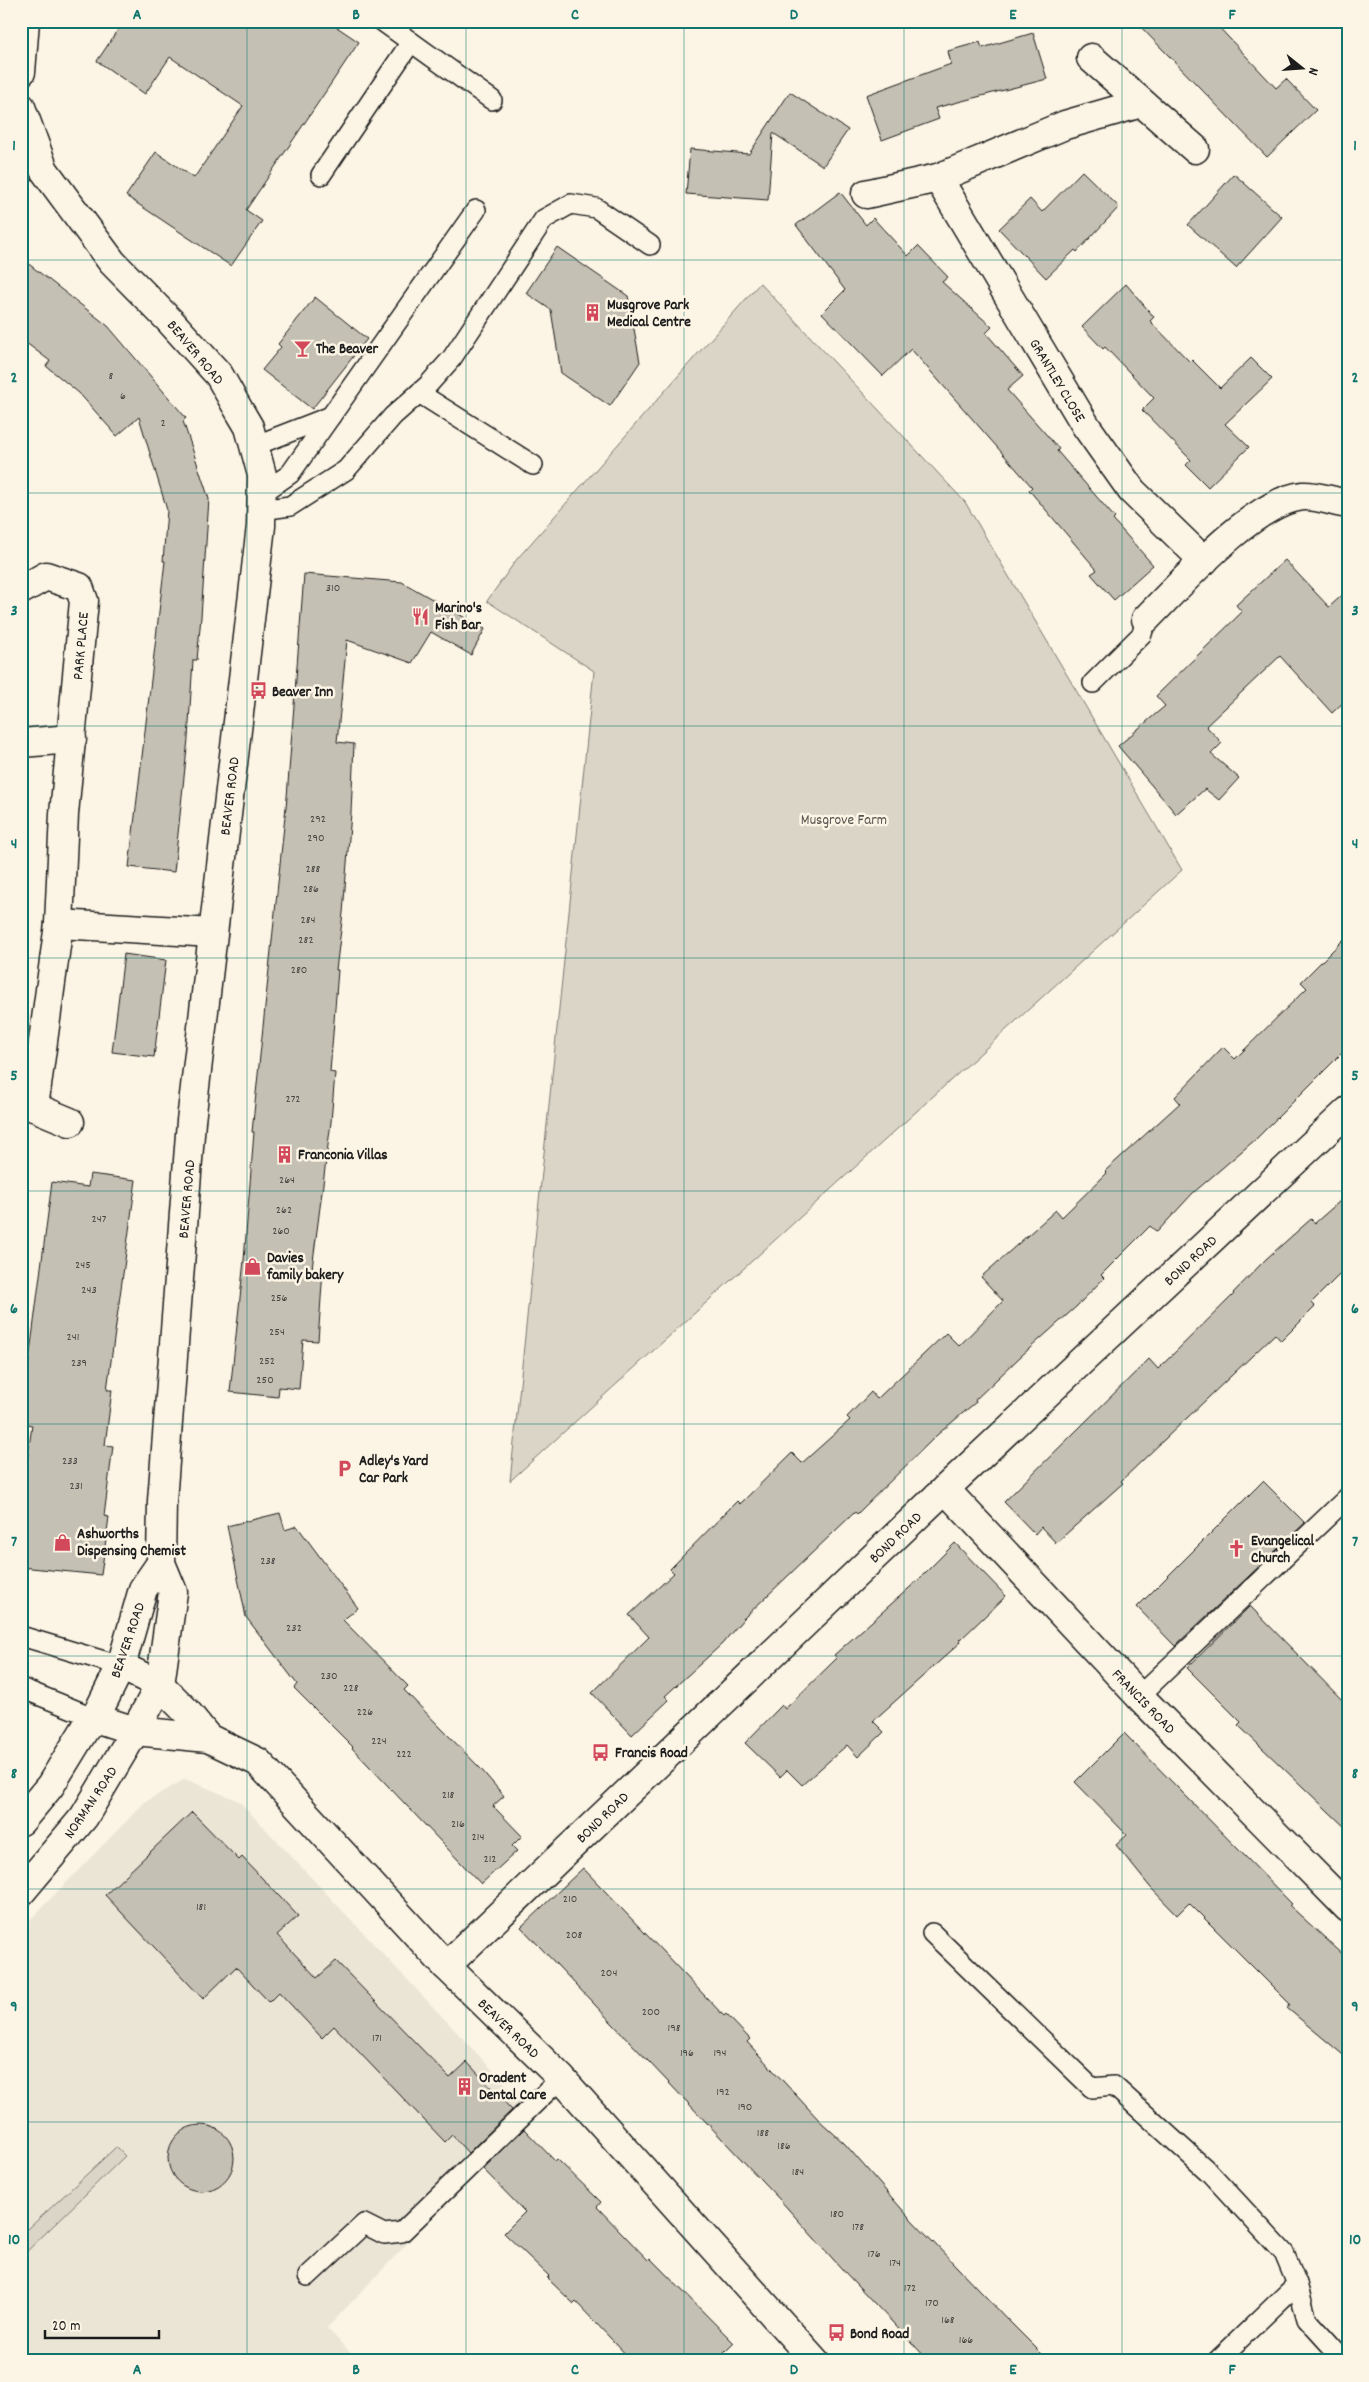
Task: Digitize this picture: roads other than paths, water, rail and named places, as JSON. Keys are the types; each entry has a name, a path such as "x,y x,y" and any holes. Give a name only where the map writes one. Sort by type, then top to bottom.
{"street":[{"path":"21,72 25,21"},
{"path":"1091,58 1140,103 1195,149"},
{"path":"866,194 938,178 1065,125 1140,103"},
{"name":"BEAVER ROAD","path":"21,107 44,170 112,262 171,322 219,375 249,427 262,475 260,536 192,1121 163,1492 161,1563 173,1592 160,1686 135,1731 208,1738 258,1762 446,1966 561,2078 815,2361"},
{"name":"GRANTLEY CLOSE","path":"938,178 1086,426 1132,491 1204,561"},
{"path":"1146,619 1204,561 1252,519 1282,502 1302,496 1348,504"},
{"name":"PARK PLACE","path":"21,590 46,576 79,587 84,601 64,814 59,924 28,1104"},
{"path":"21,743 72,739"},
{"path":"59,924 213,933"},
{"path":"28,1104 70,1122"},
{"name":"BOND ROAD","path":"446,1966 945,1490 1348,1111"},
{"name":"FRANCIS ROAD","path":"945,1490 1139,1696 1348,1908"},
{"name":"BEAVER ROAD","path":"94,1718 120,1666 143,1589 161,1563"},
{"path":"120,1666 160,1686"},
{"name":"BEAVER ROAD","path":"160,1686 187,1712 208,1738"},
{"path":"21,1821 50,1786 85,1729 94,1718 135,1731"},
{"name":"NORMAN ROAD","path":"21,1892 84,1816 135,1731"}],"lane":[{"path":"382,21 492,100"},
{"path":"321,175 411,42"},
{"path":"261,502 290,506 346,470 392,416 419,393 452,358 544,220 571,204 596,208 650,245"},
{"path":"261,502 290,474 476,210"},
{"path":"419,393 533,465"},
{"path":"254,446 331,416"},
{"path":"1093,683 1142,634 1146,619"},
{"path":"1139,1696 1348,1497"},
{"path":"21,1636 120,1666"},
{"path":"21,1688 94,1718"},
{"path":"932,1933 1092,2088 1114,2086 1210,2173 1284,2253 1297,2284 1307,2319 1345,2361"},
{"path":"308,2276 364,2224 384,2234 402,2232 561,2078"},
{"path":"1217,2361 1297,2284"}],"place":[{"name":"Musgrove Park Medical Centre","path":"593,313"},
{"name":"The Beaver","path":"302,348"},
{"name":"Marino's Fish Bar","path":"421,616"},
{"name":"Beaver Inn","path":"258,691"},
{"name":"Franconia Villas","path":"284,1154"},
{"name":"Davies family bakery","path":"253,1266"},
{"name":"Adley's Yard Car Park","path":"345,1469"},
{"name":"Ashworths Dispensing Chemist","path":"63,1542"},
{"name":"Evangelical Church","path":"1237,1549"},
{"name":"Francis Road","path":"601,1752"},
{"name":"Oradent Dental Care","path":"465,2086"},
{"name":"Bond Road","path":"836,2333"}],"park label":[{"name":"Musgrove Farm","path":"844,819"}]}
